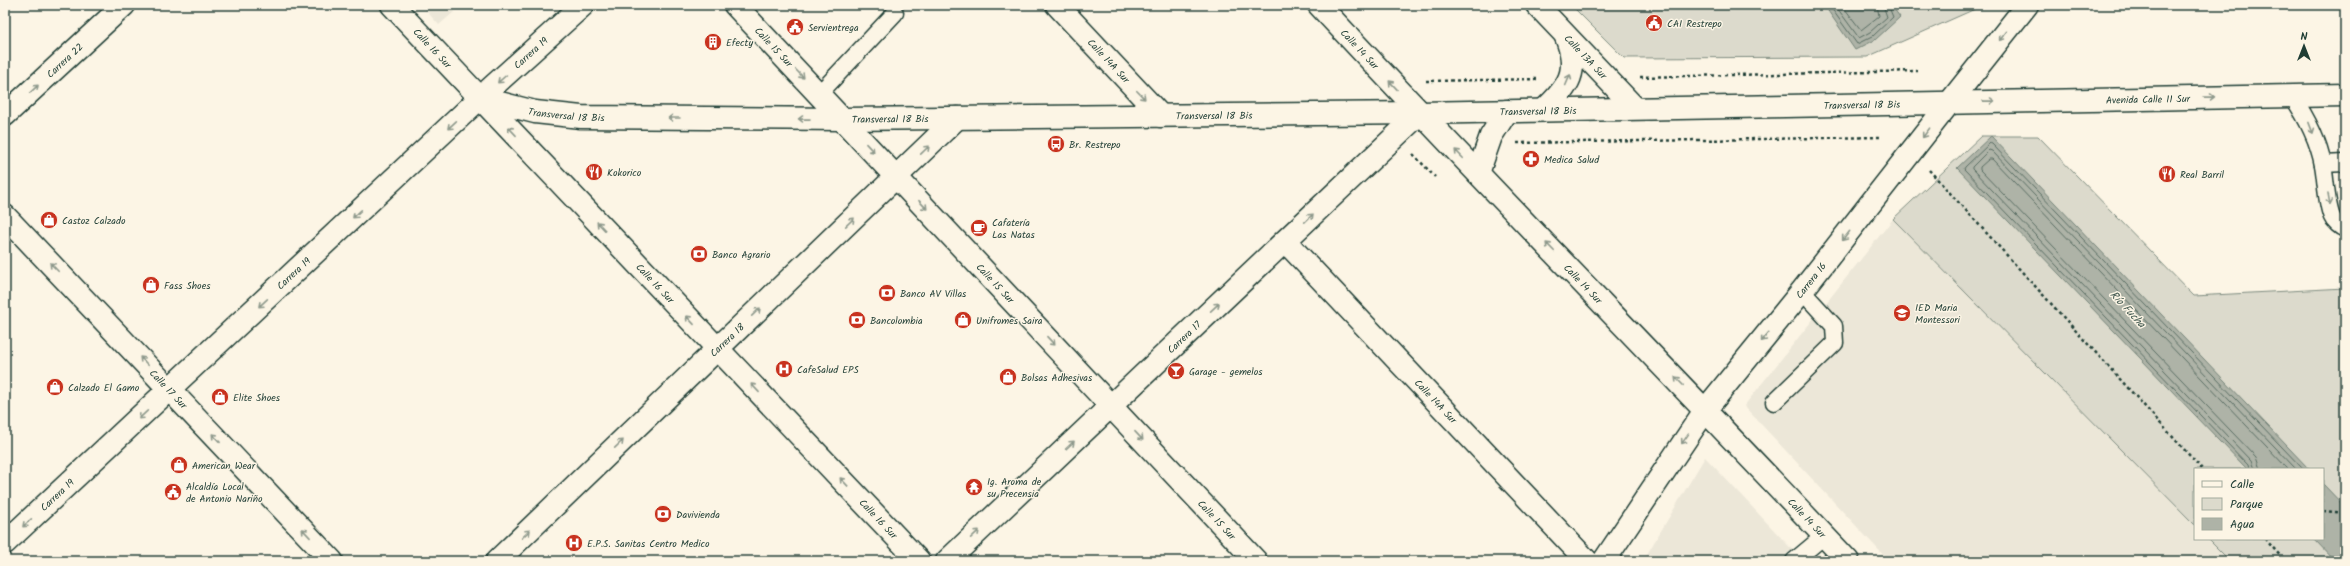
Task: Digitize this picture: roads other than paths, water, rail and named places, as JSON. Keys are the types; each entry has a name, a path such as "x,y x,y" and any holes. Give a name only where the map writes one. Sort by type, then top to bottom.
{"street":[{"name":"Carrera 22","path":"5,115 124,5"},
{"name":"Calle 16 Sur","path":"392,5 919,561"},
{"name":"Carrera 19","path":"5,543 480,98 583,5"},
{"name":"Calle 15 Sur","path":"735,5 1256,561"},
{"name":"Calle 14A Sur","path":"1057,5 1161,116"},
{"name":"Calle 14 Sur","path":"1319,5 1420,113 1706,409 1848,561"},
{"name":"Calle 13A Sur","path":"1537,5 1635,108"},
{"name":"Carrera 16","path":"1604,561 1706,409 1802,291 2027,5"},
{"path":"1544,110 1557,98 1570,78 1573,59 1566,36"},
{"name":"Avenida Calle 11 Sur","path":"1950,102 2345,95"},
{"name":"Transversal 18 Bis","path":"480,98 535,112 581,117 843,119 1420,113 1950,102"},
{"path":"1478,173 1491,136 1507,111"},
{"name":"Carrera 17","path":"947,561 1420,113"},
{"name":"Carrera 18","path":"498,561 957,118"},
{"name":"Calle 17 Sur","path":"5,216 171,389 332,561"},
{"name":"Calle 14A Sur","path":"1285,241 1586,561"}],"lane":[{"path":"819,94 895,13"},
{"path":"2292,96 2310,123 2323,164 2332,217 2345,229"},
{"path":"2323,164 2345,163"},
{"path":"1774,402 1835,343 1834,326 1802,291"},
{"path":"1794,561 1824,536"}],"water":[{"path":"1824,5 1891,5 1900,17 1875,40 1855,50"},
{"name":"Río Fucha","path":"1991,136 2308,468 2246,468 1957,168"},
{"path":"2324,485 2345,507 2345,561 2335,561 2315,540 2324,540"}],"place":[{"name":"CAI Restrepo","path":"1654,23"},
{"name":"Servientrega","path":"795,27"},
{"name":"Efecty","path":"713,42"},
{"name":"Br. Restrepo","path":"1056,144"},
{"name":"Medica Salud","path":"1531,159"},
{"name":"Kokorico","path":"594,172"},
{"name":"Real Barril","path":"2167,174"},
{"name":"Castoz Calzado","path":"49,220"},
{"name":"Cafatería Las Natas","path":"979,228"},
{"name":"Banco Agrario","path":"699,254"},
{"name":"Fass Shoes","path":"151,285"},
{"name":"Banco AV Villas","path":"887,293"},
{"name":"IED Maria Montessori","path":"1902,313"},
{"name":"Bancolombia","path":"857,320"},
{"name":"Unifromes Saira","path":"963,320"},
{"name":"CafeSalud EPS","path":"784,369"},
{"name":"Garage - gemelos","path":"1176,371"},
{"name":"Bolsas Adhesivas","path":"1008,377"},
{"name":"Calzado El Gamo","path":"55,387"},
{"name":"Elite Shoes","path":"220,397"},
{"name":"American Wear","path":"179,465"},
{"name":"Ig. Aroma de su Precensia","path":"974,487"},
{"name":"Alcaldía Local de Antonio Nariño","path":"173,492"},
{"name":"Davivienda","path":"663,514"},
{"name":"E.P.S. Sanitas Centro Medico","path":"574,543"}]}
